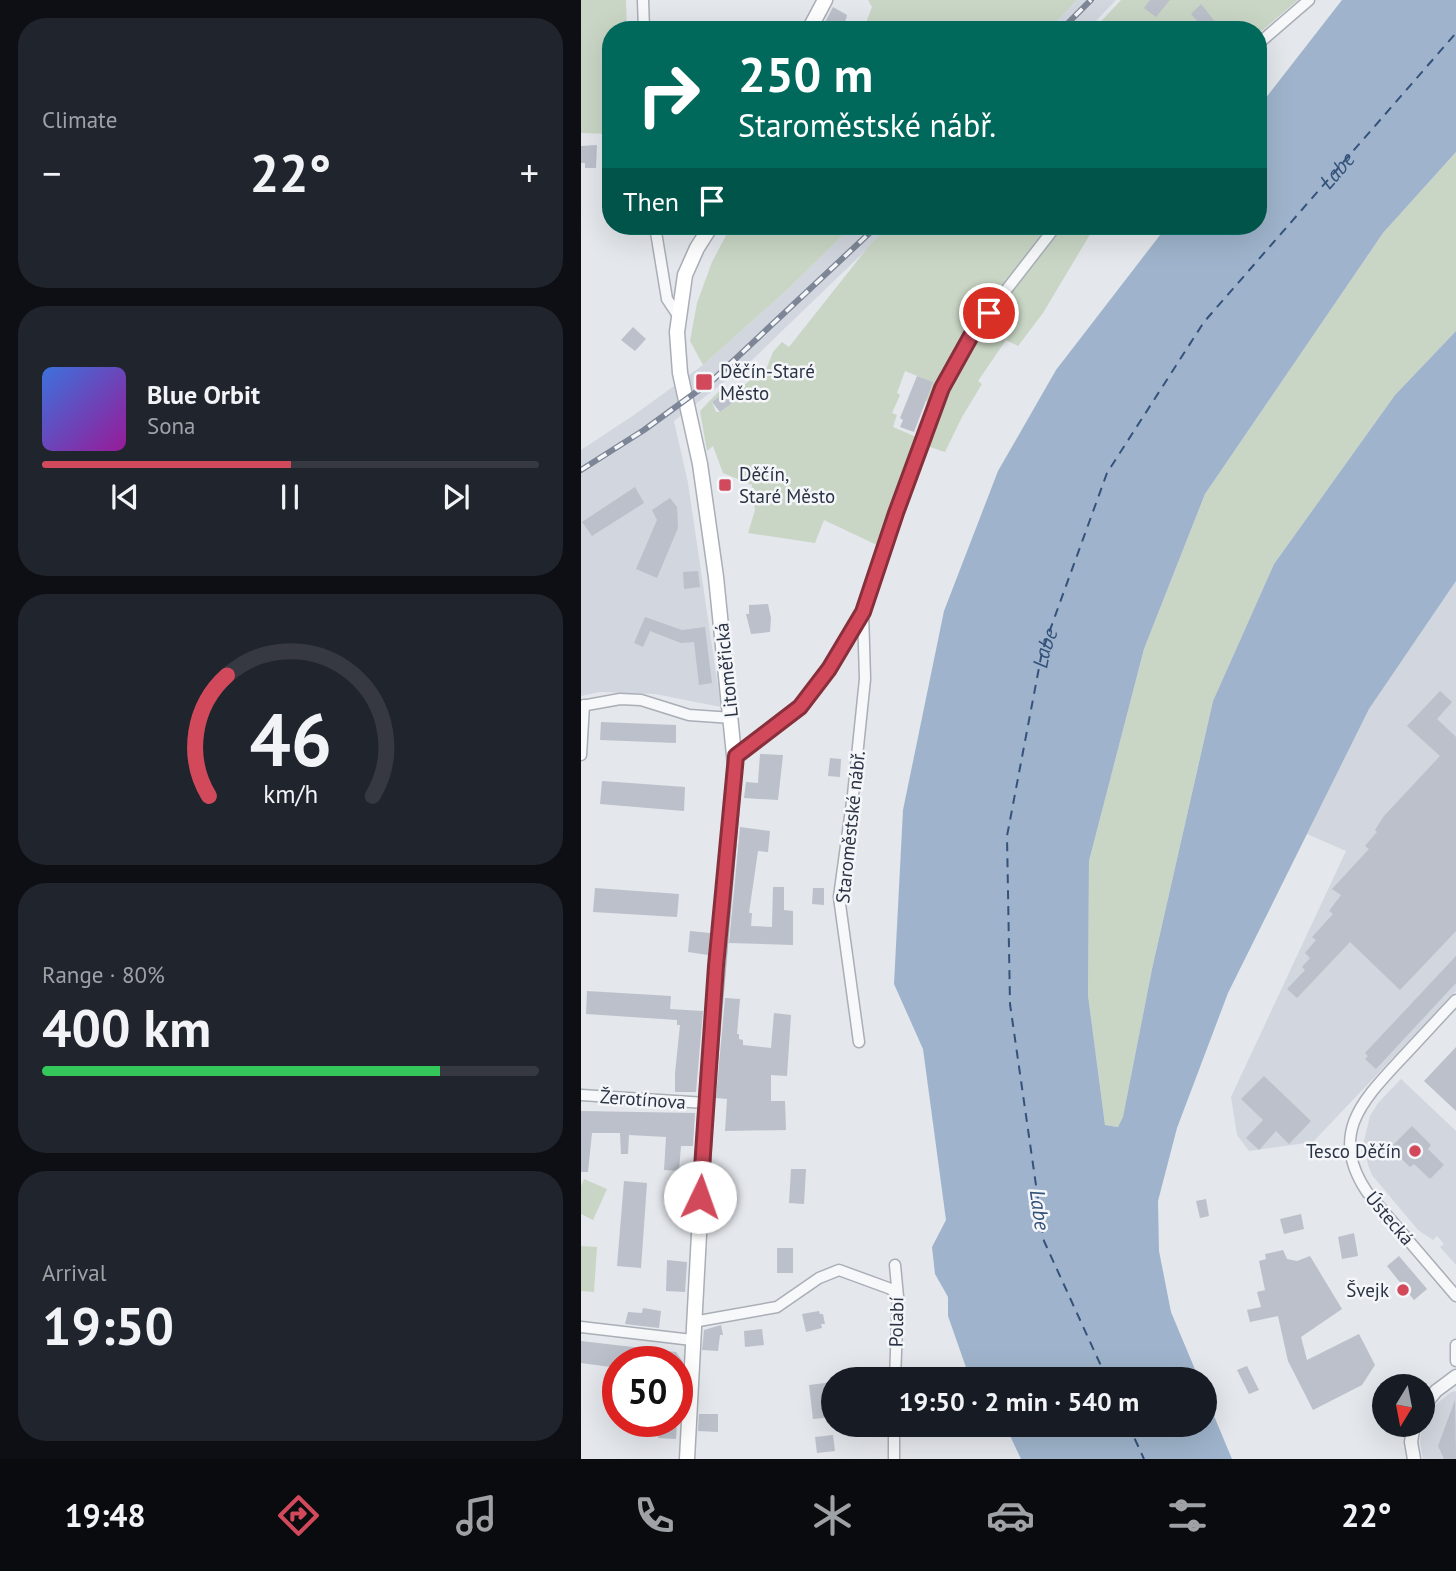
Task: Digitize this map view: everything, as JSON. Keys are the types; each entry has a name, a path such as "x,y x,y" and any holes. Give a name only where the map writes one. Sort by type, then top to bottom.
{"main road":[{"path":"814,21 825,0"},
{"name":"Litoměřická","path":"687,1459 706,1102 736,756 705,500 680,373 677,314 681,287 687,268 705,235"}],"street":[{"path":"643,0 644,21"},
{"path":"1267,36 1309,0"},
{"path":"656,235 667,299 677,314"},
{"name":"Staroměstské nábř.","path":"736,756 800,707 829,669 863,612 942,388 972,334 1049,235"},
{"name":"Staroměstské nábř.","path":"859,1042 839,897 865,678 863,612"},
{"path":"581,755 582,706 620,699 641,700 689,715 732,718"},
{"name":"Ústecká","path":"1456,1000 1363,1101 1352,1124 1350,1151 1356,1172 1367,1192 1456,1296"},
{"name":"Žerotínova","path":"581,1095 706,1102"},
{"name":"Polabí","path":"895,1265 898,1297 895,1367"},
{"path":"693,1322 777,1307 819,1278 839,1270 891,1289 898,1297"},
{"path":"581,1327 692,1340"},
{"path":"1456,1345 1456,1361"},
{"path":"1435,1392 1456,1376"},
{"path":"894,1437 894,1459"},
{"path":"1412,1437 1414,1459"}],"shaded area":[{"path":"1077,0 1116,0 1096,21 1057,21"},
{"path":"843,235 882,235 752,360 674,421 688,483 721,707 655,694 600,692 581,696 581,450 703,365 787,290"},
{"path":"1456,581 1456,991 1313,1142 1249,1151 1237,1135 1231,1097 1346,851 1307,834 1369,709"},
{"path":"1401,1079 1456,1131 1456,1265 1440,1247 1444,1244 1437,1236 1433,1240 1418,1230 1372,1175 1368,1165 1364,1141 1370,1116 1378,1103"},
{"path":"1456,1391 1456,1459 1423,1459 1421,1437 1435,1437 1435,1405"}],"green space":[{"path":"581,0 626,0 627,21 602,21 602,134 581,133"},
{"path":"868,0 1077,0 1057,21 867,21 872,7"},
{"path":"1121,0 1298,0 1267,26 1267,21 1101,21"},
{"path":"1456,152 1456,331 1395,395 1274,564 1213,701 1152,969 1123,1118 1119,1127 1105,1125 1088,995 1089,861 1144,649 1205,494 1383,233"},
{"path":"726,235 843,235 787,290 703,365 690,341 697,303 712,262"},
{"path":"880,235 1044,235 959,341 961,344 935,404 925,401 932,382 905,371 897,393 900,395 892,413 897,415 893,427 921,439 879,546 824,520 815,543 748,533 755,510 752,485 723,473 713,446 707,451 700,411 724,386 727,390 712,402 716,412 735,401 731,395 757,375 762,380 773,352 782,342 789,347"},
{"path":"1053,235 1090,235 1043,313 1018,346 1006,340 978,381 982,384 945,452 927,446 953,377 959,375 957,368 966,350"},
{"path":"584,1179 607,1189 593,1220 581,1214 581,1186"},
{"path":"581,1246 597,1247 594,1292 581,1291"}],"water":[{"name":"Labe","path":"1342,0 1456,0 1456,152 1383,233 1205,494 1144,649 1089,861 1088,995 1105,1125 1118,1127 1123,1117 1152,969 1213,701 1274,564 1395,395 1456,331 1456,581 1369,709 1228,993 1177,1128 1158,1201 1159,1251 1171,1312 1194,1367 966,1367 948,1316 948,1297 935,1274 932,1247 946,1220 923,1049 894,984 903,810 944,611 998,471 1056,370 1160,235 1267,235 1267,96"},
{"path":"1217,1423 1232,1459 1021,1459 1011,1437 1217,1437"}],"building":[{"path":"1150,0 1170,0 1156,17 1144,8"},
{"path":"1201,4 1214,21 1197,21 1191,14"},
{"path":"833,7 847,15 845,21 826,21"},
{"path":"597,145 596,168 585,168 585,163 581,163 581,146"},
{"path":"633,327 646,339 635,351 621,340"},
{"path":"917,376 933,382 914,432 900,427 903,420 900,418"},
{"path":"727,390 735,401 720,412 712,402"},
{"path":"635,487 644,503 592,536 582,522"},
{"path":"670,498 677,507 678,528 657,578 636,569 657,520 652,510"},
{"path":"698,571 700,587 684,589 683,572"},
{"path":"768,604 770,632 751,634 746,614 749,614 749,605"},
{"path":"645,617 682,630 705,627 712,683 699,685 694,642 681,643 650,631 643,647 634,643"},
{"path":"1440,691 1452,702 1437,719 1456,737 1456,931 1400,990 1350,942 1297,998 1287,989 1305,970 1302,967 1310,958 1305,953 1316,940 1312,937 1333,914 1329,911 1341,895 1332,889 1369,849 1365,846 1377,832 1375,830 1384,816 1440,756 1407,726"},
{"path":"601,722 676,725 676,743 600,740"},
{"path":"760,754 783,755 778,800 744,798 746,782 758,783"},
{"path":"830,758 841,759 840,777 828,776"},
{"path":"602,781 685,787 684,811 600,804"},
{"path":"740,827 770,831 768,852 758,851 749,913 752,913 751,926 772,927 773,887 784,887 784,910 793,911 793,945 729,943"},
{"path":"595,888 679,894 677,917 593,912"},
{"path":"813,888 824,888 824,905 812,904"},
{"path":"690,931 710,933 708,955 688,952"},
{"path":"1456,956 1456,983 1376,1069 1365,1059 1368,1056 1365,1053"},
{"path":"587,991 671,996 670,1009 703,1011 696,1092 675,1092 680,1025 677,1025 677,1020 586,1014"},
{"path":"725,998 740,999 737,1034 739,1039 743,1040 743,1045 771,1048 774,1013 791,1015 787,1076 771,1075 771,1101 785,1101 786,1130 725,1131 727,1099 716,1098"},
{"path":"1456,1047 1456,1111 1424,1081"},
{"path":"1264,1076 1311,1121 1289,1144 1276,1131 1259,1150 1246,1138 1263,1120 1241,1099"},
{"path":"581,1111 695,1113 693,1146 681,1146 679,1171 664,1170 666,1137 629,1135 628,1154 621,1154 620,1133 592,1133 588,1172 581,1172"},
{"path":"1412,1126 1431,1145 1428,1149 1444,1165 1430,1179 1414,1164 1410,1167 1390,1148"},
{"path":"791,1169 806,1169 804,1204 789,1203"},
{"path":"624,1181 647,1183 641,1268 617,1266"},
{"path":"1206,1199 1209,1216 1200,1218 1196,1201"},
{"path":"1301,1214 1304,1229 1284,1234 1280,1219"},
{"path":"1354,1233 1358,1256 1342,1259 1338,1237"},
{"path":"777,1248 793,1248 793,1273 777,1273"},
{"path":"1283,1250 1287,1259 1297,1261 1310,1256 1342,1309 1301,1337 1307,1360 1359,1334 1375,1365 1362,1385 1313,1410 1288,1361 1278,1316 1250,1322 1247,1310 1261,1307 1257,1292 1265,1290 1259,1261 1266,1259 1265,1254"},
{"path":"1399,1256 1427,1289 1414,1300 1387,1266"},
{"path":"667,1260 687,1262 685,1292 666,1291"},
{"path":"643,1308 661,1311 659,1328 625,1324 628,1312 642,1313"},
{"path":"819,1311 823,1314 825,1324 821,1324 822,1328 806,1332 802,1314"},
{"path":"721,1325 723,1335 720,1335 718,1351 702,1350 704,1330"},
{"path":"762,1329 764,1345 745,1347 744,1331"},
{"path":"581,1341 624,1346 602,1346 602,1366 581,1363"},
{"path":"1247,1366 1259,1390 1249,1394 1237,1370"},
{"path":"821,1384 821,1418 813,1419 809,1385"},
{"path":"1455,1400 1456,1459 1444,1459 1438,1446"},
{"path":"699,1414 718,1414 718,1432 698,1431"},
{"path":"815,1437 833,1437 835,1451 817,1453"}],"ferry route":[{"path":"1102,1367 1044,1241 1010,1004 1007,836 1042,652 1107,473 1204,322 1456,33"},
{"path":"1134,1437 1144,1459"}],"railway":[{"path":"1070,21 1091,0"},
{"path":"581,470 644,430 714,379 867,235"}],"place":[{"name":"Děčín-Staré Město","path":"704,382"},
{"name":"Děčín, Staré Město","path":"725,485"},
{"name":"Tesco Děčín","path":"1415,1151"},
{"name":"Švejk","path":"1403,1290"}],"route":[{"path":"700,1197 716,966 736,756 800,707 829,669 863,612 942,388 972,334 989,313"}]}
